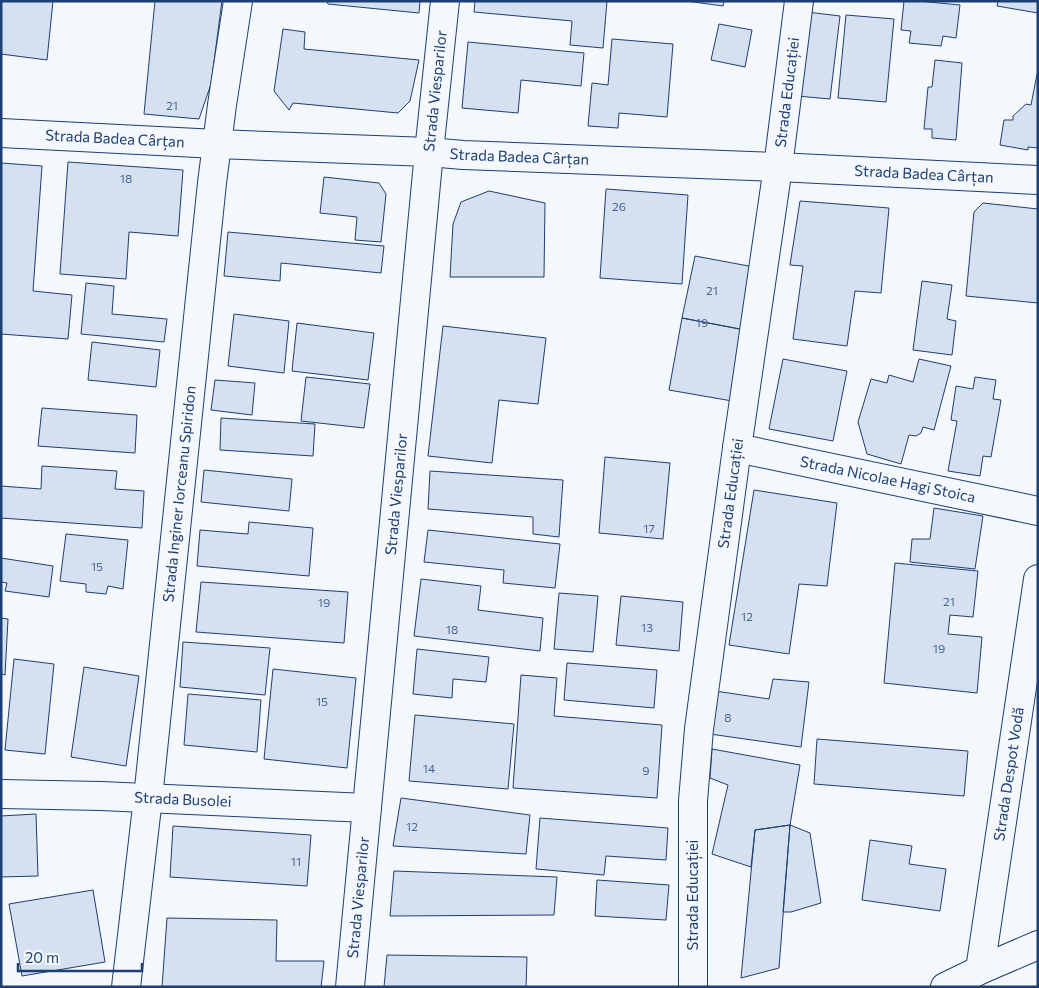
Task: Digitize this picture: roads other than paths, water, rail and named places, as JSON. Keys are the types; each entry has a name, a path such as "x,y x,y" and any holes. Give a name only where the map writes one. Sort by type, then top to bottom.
{"street":[{"name":"Strada Inginer Iorceanu Spiridon","path":"126,987 148,798 217,144 238,1"},
{"name":"Strada Viesparilor","path":"350,987 445,1"},
{"name":"Strada Educației","path":"693,987 693,801 699,729 778,167 799,1"},
{"name":"Strada Badea Cârțan","path":"1,132 217,144 778,167 1038,180"},
{"name":"Strada Nicolae Hagi Stoica","path":"737,448 1038,511"},
{"name":"Strada Despot Vodă","path":"980,970 1038,579"},
{"name":"Strada Busolei","path":"1,794 148,798 366,808"},
{"path":"945,987 1038,945"}]}
